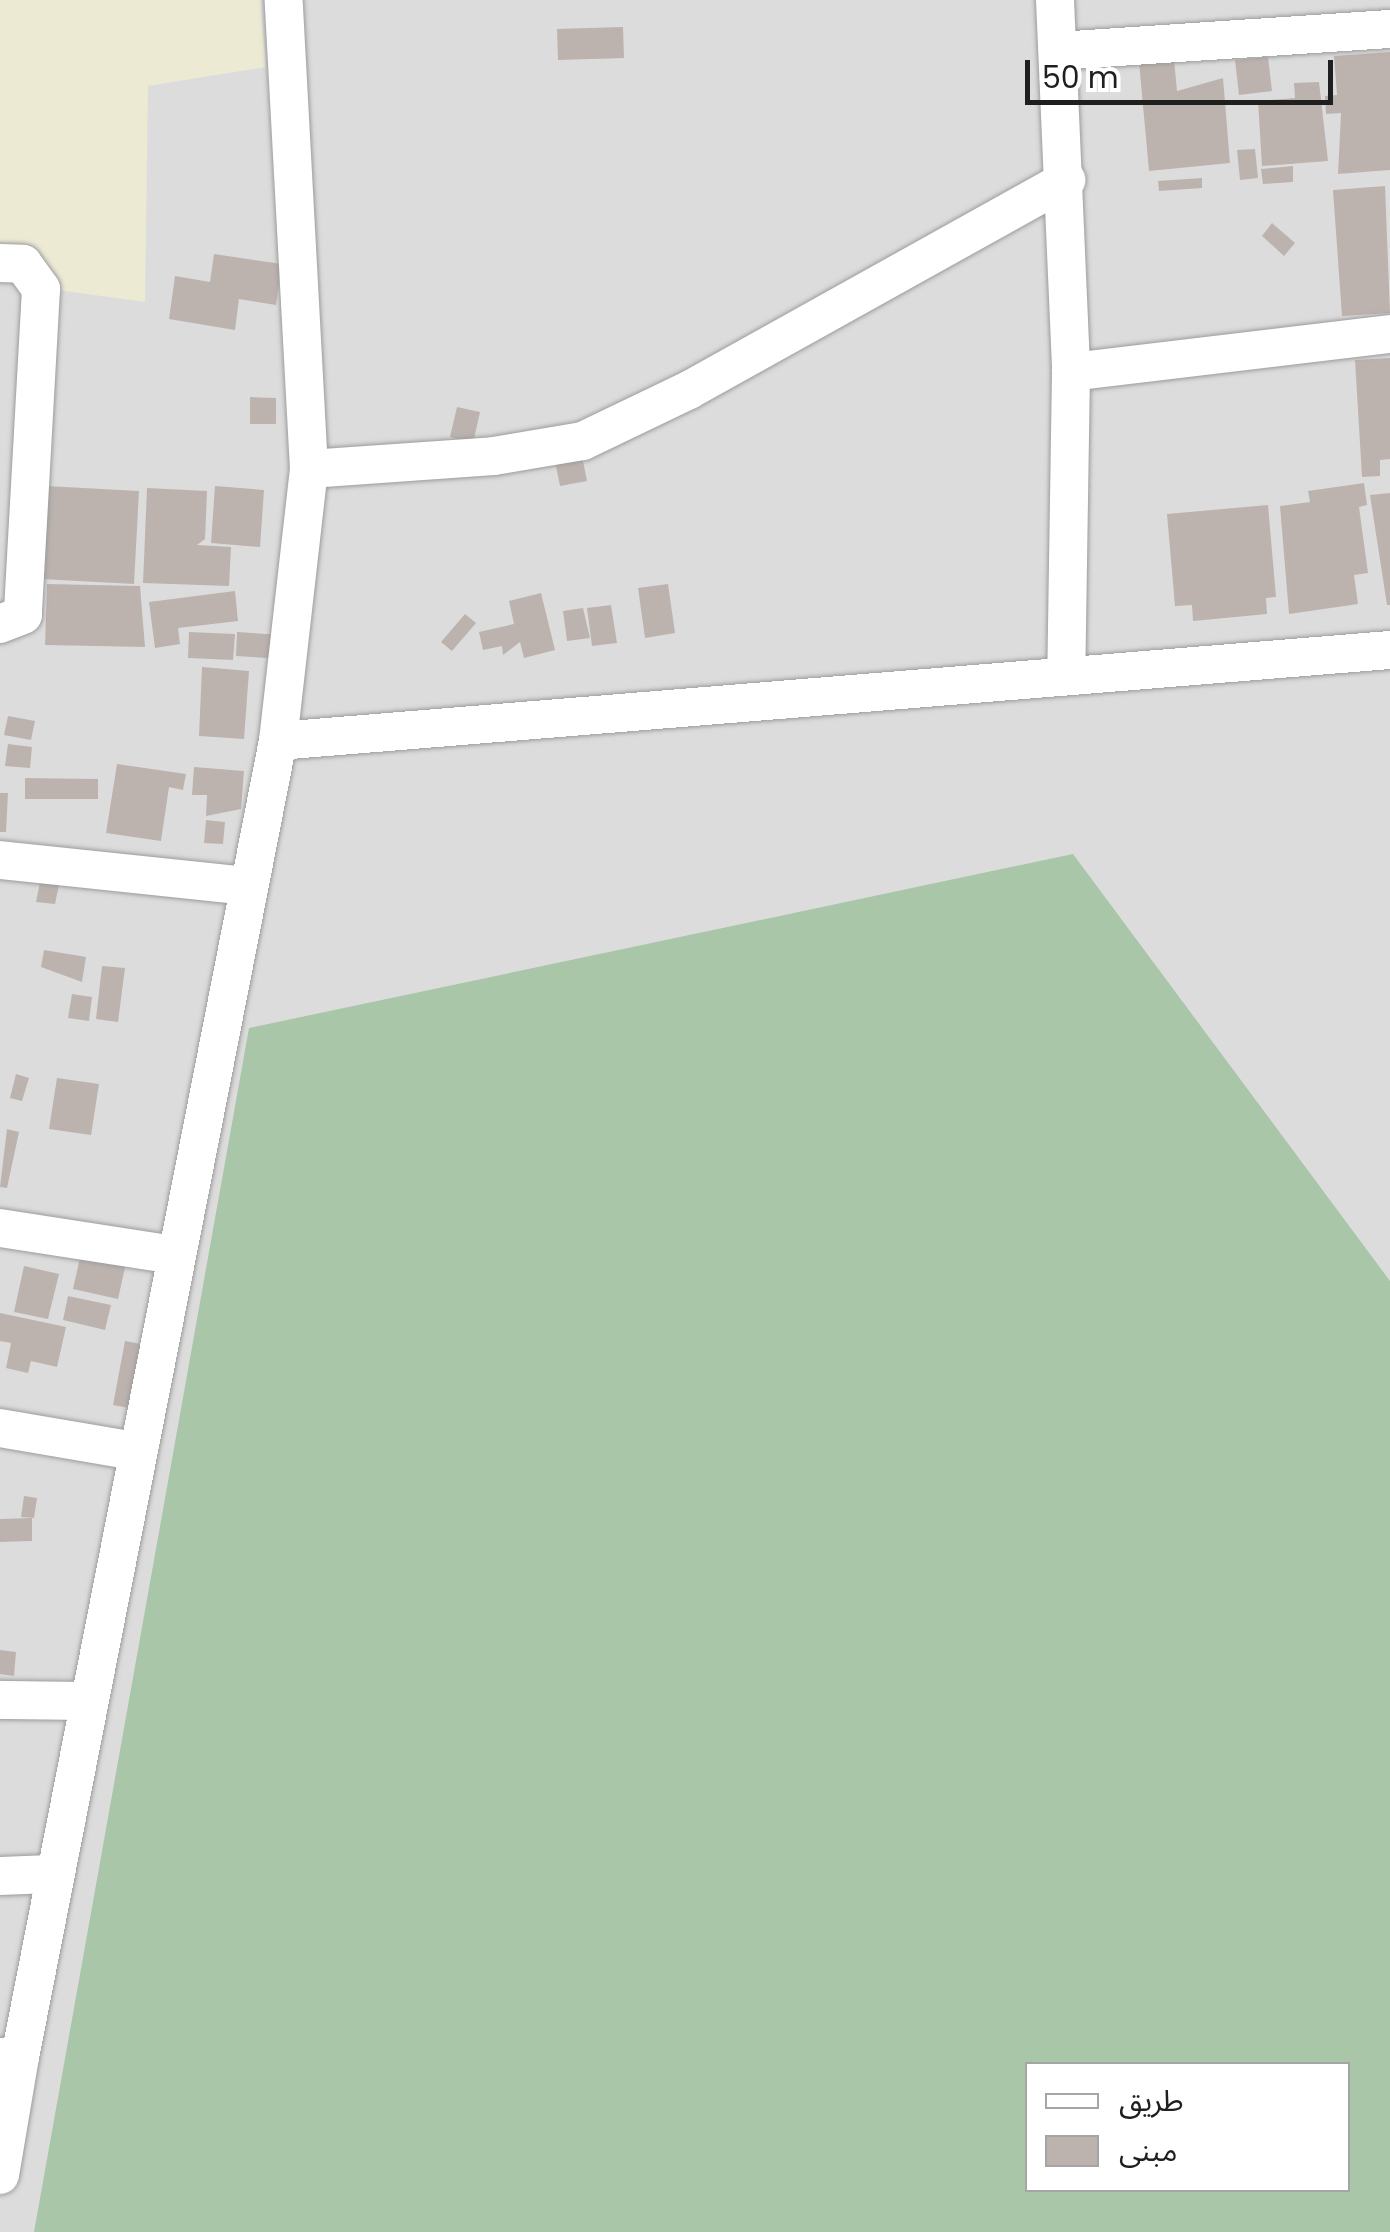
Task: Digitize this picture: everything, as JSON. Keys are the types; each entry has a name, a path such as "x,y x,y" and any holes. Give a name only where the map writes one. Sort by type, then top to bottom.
{"street":[{"path":"0,2175 10,2057 278,740 310,469 284,0"},
{"path":"1055,0 1066,180 1071,372 1066,676"},
{"path":"1058,51 1390,29"},
{"path":"310,469 494,456 583,441 689,390 1066,180"},
{"path":"0,263 24,264 41,289 23,615 17,624 0,624"},
{"path":"1071,372 1390,334"},
{"path":"278,740 1390,650"},
{"path":"0,860 249,886"},
{"path":"0,1228 174,1255"},
{"path":"0,1428 135,1451"},
{"path":"0,1700 85,1701"},
{"path":"0,1876 50,1874"}],"shaded area":[{"path":"0,0 260,0 266,67 148,86 145,302 0,282"},
{"path":"261,0 1390,0 1390,2232 0,2232 0,268 130,64 261,47"}],"green space":[{"path":"1073,854 1390,1281 1390,2232 34,2232 249,1028"}],"building":[{"path":"623,27 624,58 558,60 557,29"},
{"path":"1390,52 1390,170 1338,174 1341,113 1326,114 1325,96 1337,95 1334,56"},
{"path":"1268,57 1272,91 1239,95 1235,60"},
{"path":"1174,59 1177,91 1223,78 1230,163 1149,171 1139,62"},
{"path":"1319,82 1328,161 1262,166 1258,101 1295,98 1294,83"},
{"path":"1255,149 1258,178 1240,180 1237,150"},
{"path":"1293,166 1293,182 1263,184 1261,169"},
{"path":"1202,178 1202,188 1159,191 1158,181"},
{"path":"1385,186 1390,313 1342,316 1333,190"},
{"path":"1272,223 1295,243 1284,256 1262,236"},
{"path":"214,254 282,264 276,305 239,299 235,330 169,319 175,276 210,282"},
{"path":"1390,358 1390,459 1380,460 1380,476 1362,477 1355,360"},
{"path":"250,397 276,398 276,424 250,424"},
{"path":"457,407 480,412 473,443 450,437"},
{"path":"581,451 587,481 560,486 554,456"},
{"path":"1364,483 1367,505 1359,507 1368,573 1354,575 1358,604 1289,614 1280,506 1310,502 1308,491"},
{"path":"46,486 139,491 134,584 41,579"},
{"path":"215,486 264,490 260,547 211,543"},
{"path":"147,488 207,491 205,539 197,545 231,547 229,586 143,583"},
{"path":"1390,493 1390,605 1387,605 1370,495"},
{"path":"1268,505 1276,597 1266,598 1267,614 1193,621 1192,605 1175,606 1167,514"},
{"path":"47,584 140,586 145,647 45,645"},
{"path":"668,584 675,633 645,638 638,588"},
{"path":"235,591 238,621 178,628 180,644 155,648 149,602"},
{"path":"541,593 555,650 524,658 520,642 503,655 502,646 483,650 479,632 514,624 509,601"},
{"path":"611,605 617,643 592,646 587,608"},
{"path":"583,608 590,638 567,641 563,611"},
{"path":"465,614 476,623 452,651 441,642"},
{"path":"189,632 235,634 233,660 188,658"},
{"path":"237,632 282,635 281,659 236,656"},
{"path":"202,667 249,671 244,739 199,736"},
{"path":"8,716 35,721 31,740 4,735"},
{"path":"8,744 32,747 30,768 5,766"},
{"path":"117,764 186,774 183,790 169,787 161,841 106,833"},
{"path":"194,767 244,771 241,809 206,816 207,795 192,795"},
{"path":"25,778 98,779 98,799 25,799"},
{"path":"0,793 8,793 6,832 0,832"},
{"path":"206,820 225,822 223,844 204,843"},
{"path":"41,877 60,880 55,904 36,902"},
{"path":"44,950 86,957 82,982 41,967"},
{"path":"102,966 125,968 118,1022 96,1019"},
{"path":"72,994 92,997 89,1021 68,1018"},
{"path":"16,1074 29,1078 22,1101 10,1098"},
{"path":"57,1078 99,1084 91,1135 49,1129"},
{"path":"7,1129 19,1132 7,1188 0,1187"},
{"path":"81,1253 126,1263 118,1299 73,1289"},
{"path":"24,1266 59,1274 48,1319 14,1312"},
{"path":"68,1296 111,1305 105,1330 63,1320"},
{"path":"0,1313 66,1327 57,1367 31,1361 28,1373 6,1368 11,1343 0,1341"},
{"path":"125,1341 147,1345 135,1409 113,1405"},
{"path":"24,1496 37,1498 34,1518 21,1517"},
{"path":"32,1518 32,1541 0,1542 0,1519"},
{"path":"0,1650 16,1652 14,1676 0,1674"}]}
